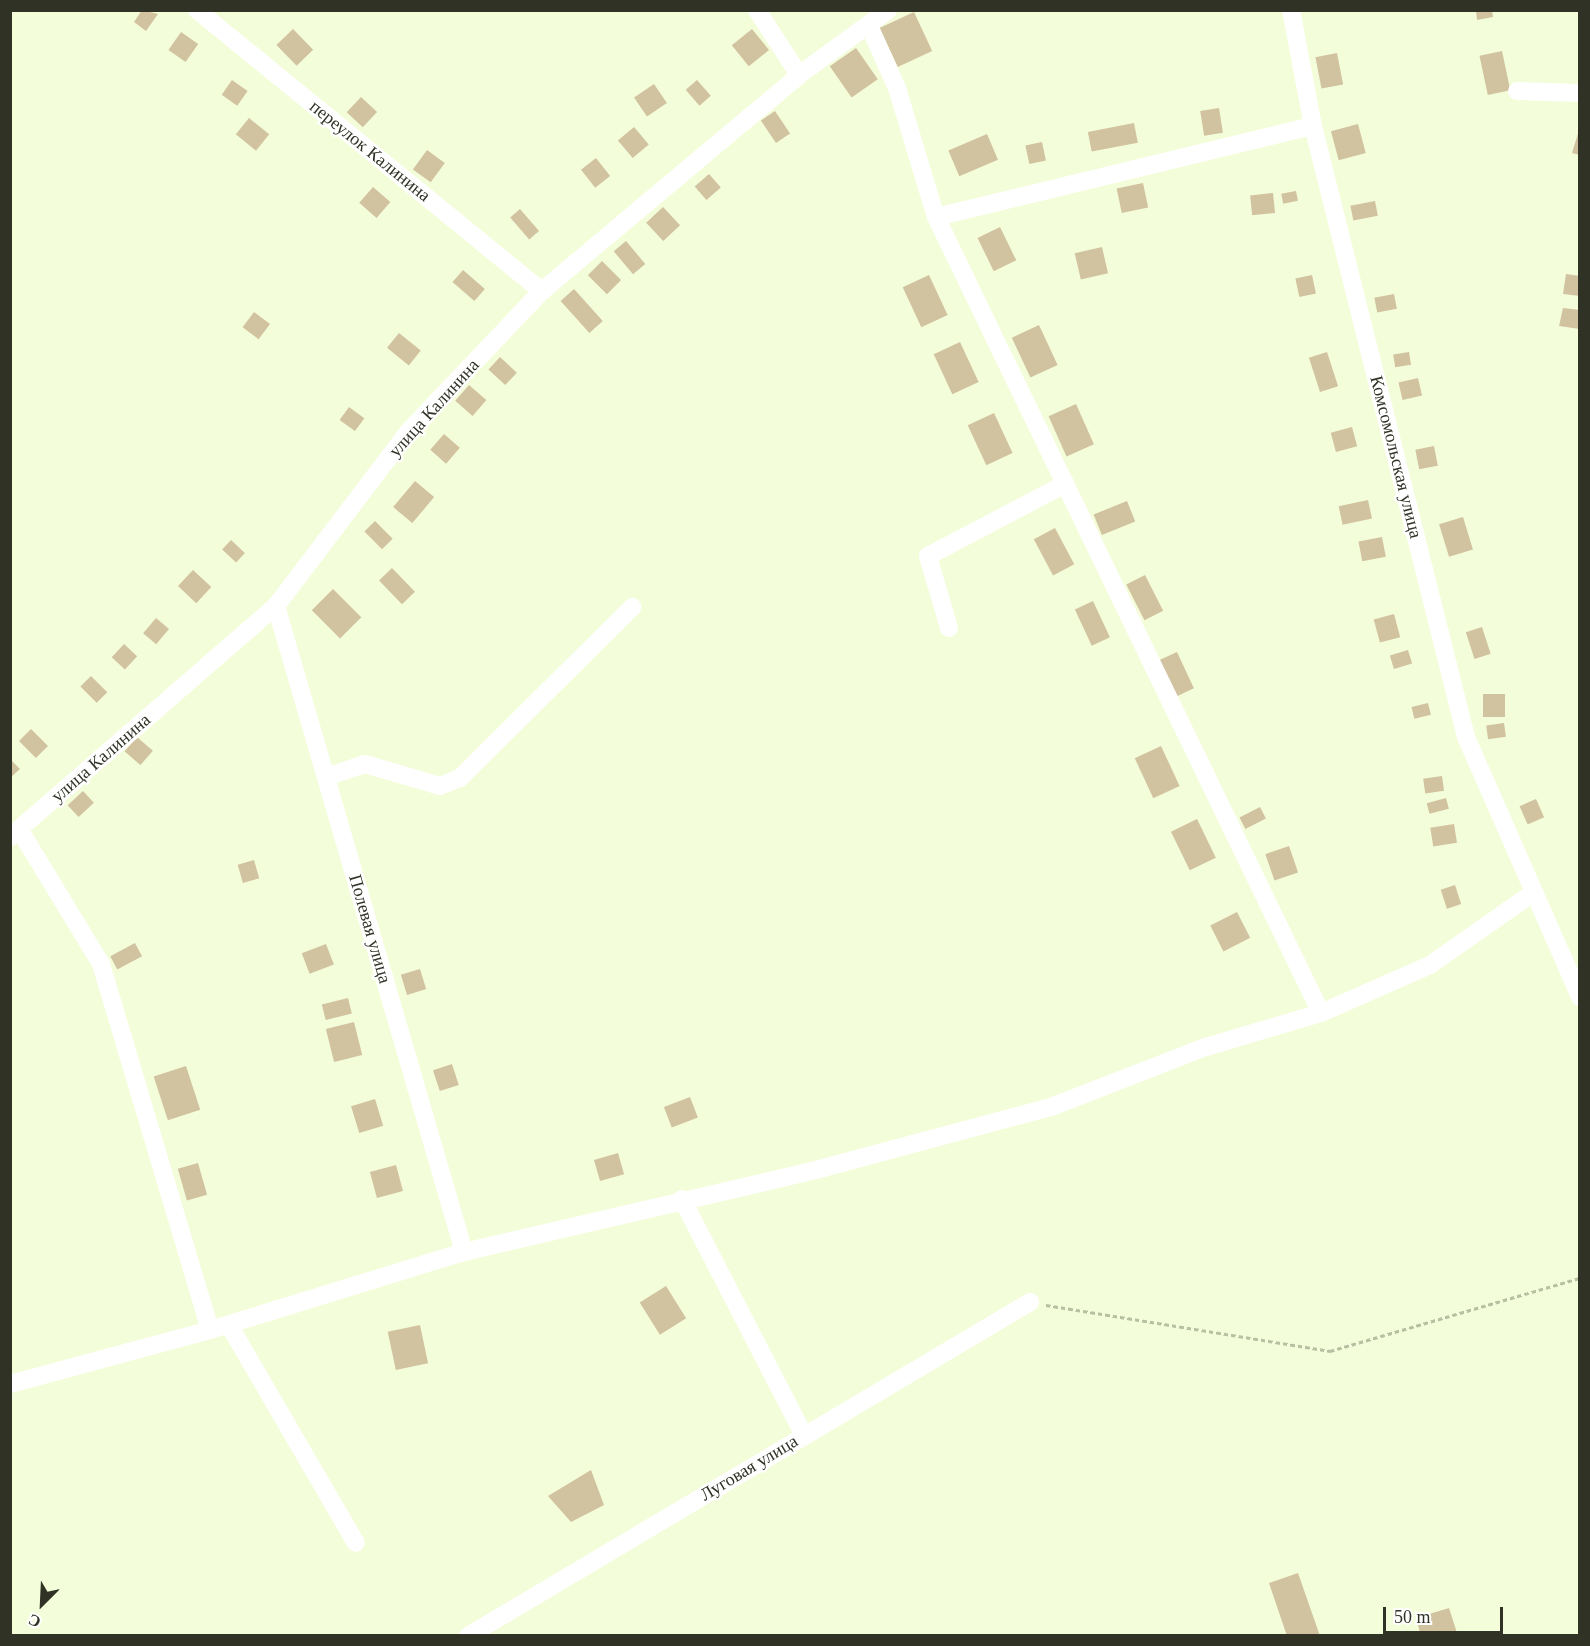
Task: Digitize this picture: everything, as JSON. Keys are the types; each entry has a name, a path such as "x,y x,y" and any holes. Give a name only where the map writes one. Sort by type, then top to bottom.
{"street":[{"name":"переулок Калинина","path":"197,10 542,291"},
{"path":"757,10 799,75"},
{"name":"улица Калинина","path":"15,833 276,606 409,431 542,291 799,75 870,28 888,10"},
{"name":"Комсомольская улица","path":"1291,10 1313,126 1466,736 1580,998"},
{"path":"870,28 897,88 936,217 1320,1013"},
{"path":"1517,91 1580,93"},
{"path":"936,217 1313,126"},
{"path":"949,628 928,556 1065,484"},
{"name":"Полевая улица","path":"276,606 464,1252"},
{"path":"326,777 365,764 440,786 460,778 632,607"},
{"path":"15,833 101,964 210,1330"},
{"path":"10,1384 229,1325 464,1252 1051,1107 1206,1047 1320,1013 1430,965 1533,893"},
{"path":"682,1199 804,1435"},
{"name":"Луговая улица","path":"468,1635 1030,1302"},
{"path":"229,1325 356,1543"}],"path":[{"path":"1030,1302 1330,1351 1580,1278"}],"building":[{"path":"142,10 158,14 146,31 134,22"},
{"path":"1476,10 1492,10 1493,17 1477,20"},
{"path":"914,12 932,51 898,67 880,28"},
{"path":"293,29 313,50 297,66 276,45"},
{"path":"752,29 769,50 749,66 732,45"},
{"path":"181,32 198,44 186,62 168,50"},
{"path":"856,48 878,79 852,97 830,66"},
{"path":"1502,51 1510,90 1488,95 1480,56"},
{"path":"1337,53 1343,84 1322,89 1315,57"},
{"path":"232,80 248,91 237,106 222,95"},
{"path":"697,80 711,96 699,106 686,90"},
{"path":"654,84 667,103 647,116 634,97"},
{"path":"361,97 377,112 363,127 347,112"},
{"path":"1219,108 1223,133 1204,136 1200,111"},
{"path":"775,111 790,133 776,143 761,121"},
{"path":"249,118 269,134 256,151 236,134"},
{"path":"1134,123 1138,143 1092,152 1088,132"},
{"path":"1358,124 1366,153 1339,160 1331,131"},
{"path":"634,127 649,145 633,158 618,140"},
{"path":"1580,127 1580,155 1572,153"},
{"path":"987,134 998,160 959,176 948,150"},
{"path":"1042,142 1046,161 1029,164 1025,146"},
{"path":"427,150 445,163 431,182 413,169"},
{"path":"596,158 610,176 595,188 581,170"},
{"path":"709,174 721,188 706,200 695,186"},
{"path":"1143,183 1148,207 1122,213 1117,189"},
{"path":"373,187 390,202 377,218 359,203"},
{"path":"1296,191 1298,201 1283,204 1281,194"},
{"path":"1273,193 1275,213 1252,215 1250,195"},
{"path":"1375,201 1378,216 1353,220 1350,206"},
{"path":"663,207 680,225 663,241 646,223"},
{"path":"520,209 539,231 529,239 510,218"},
{"path":"1000,227 1016,260 994,271 978,238"},
{"path":"626,241 645,264 633,274 614,251"},
{"path":"1102,247 1108,273 1081,280 1075,253"},
{"path":"602,261 621,280 607,294 588,275"},
{"path":"463,270 485,289 474,301 453,282"},
{"path":"1566,274 1580,276 1580,296 1563,294"},
{"path":"929,275 948,315 921,327 903,287"},
{"path":"1312,275 1316,294 1299,297 1295,279"},
{"path":"574,289 603,321 589,333 561,301"},
{"path":"1394,294 1397,309 1377,313 1374,298"},
{"path":"1563,308 1580,310 1580,329 1559,326"},
{"path":"254,312 270,324 259,339 243,327"},
{"path":"1039,325 1058,365 1030,378 1012,338"},
{"path":"399,333 421,351 409,365 387,348"},
{"path":"960,342 979,382 952,394 934,354"},
{"path":"1327,352 1338,386 1320,392 1309,358"},
{"path":"1409,352 1411,365 1395,367 1393,355"},
{"path":"500,357 517,373 505,385 488,369"},
{"path":"1418,378 1422,396 1403,400 1399,382"},
{"path":"469,385 486,400 473,416 455,401"},
{"path":"1076,404 1094,444 1066,456 1049,416"},
{"path":"349,407 364,418 355,431 340,420"},
{"path":"994,413 1013,453 986,465 968,425"},
{"path":"1352,427 1357,446 1336,452 1331,433"},
{"path":"444,434 460,448 446,464 430,450"},
{"path":"1434,446 1438,466 1419,469 1415,450"},
{"path":"415,481 434,497 412,523 393,507"},
{"path":"1368,500 1372,519 1343,525 1339,506"},
{"path":"1127,501 1135,521 1102,535 1094,514"},
{"path":"1463,517 1473,550 1449,557 1439,524"},
{"path":"375,521 393,539 382,549 364,532"},
{"path":"1055,528 1074,564 1053,575 1034,539"},
{"path":"1382,537 1386,557 1362,561 1358,542"},
{"path":"231,540 245,553 236,562 222,550"},
{"path":"392,568 415,592 402,604 379,581"},
{"path":"193,570 211,587 196,603 178,586"},
{"path":"1145,575 1163,611 1144,620 1126,585"},
{"path":"333,589 361,617 340,638 312,610"},
{"path":"1093,601 1110,637 1092,646 1075,609"},
{"path":"1394,614 1400,637 1380,643 1374,619"},
{"path":"156,618 169,629 156,644 143,633"},
{"path":"1482,627 1491,654 1474,659 1466,632"},
{"path":"124,644 137,656 125,669 112,657"},
{"path":"1408,650 1412,663 1394,669 1390,656"},
{"path":"1177,652 1194,688 1175,697 1158,661"},
{"path":"91,676 107,692 97,703 80,687"},
{"path":"1483,694 1505,694 1505,717 1483,717"},
{"path":"1428,703 1431,715 1414,719 1412,707"},
{"path":"1504,723 1506,737 1488,739 1486,726"},
{"path":"31,729 48,746 36,758 19,741"},
{"path":"137,737 153,751 140,765 125,751"},
{"path":"1161,746 1180,786 1153,798 1135,758"},
{"path":"10,759 20,769 10,778"},
{"path":"1442,776 1444,791 1425,793 1423,779"},
{"path":"83,791 94,803 79,817 68,805"},
{"path":"1446,798 1449,809 1430,814 1427,803"},
{"path":"1536,799 1544,817 1528,825 1520,806"},
{"path":"1260,807 1266,819 1245,829 1240,817"},
{"path":"1197,819 1216,858 1190,870 1171,832"},
{"path":"1454,824 1457,843 1433,847 1430,828"},
{"path":"1289,846 1298,872 1274,881 1265,854"},
{"path":"254,860 259,878 243,883 238,865"},
{"path":"1455,885 1461,904 1447,909 1441,890"},
{"path":"1237,912 1250,938 1223,951 1210,926"},
{"path":"135,943 142,956 117,969 110,956"},
{"path":"326,944 334,965 310,974 302,953"},
{"path":"420,969 426,989 407,995 401,975"},
{"path":"348,998 352,1014 326,1020 322,1005"},
{"path":"354,1022 362,1055 334,1062 326,1029"},
{"path":"452,1064 459,1085 440,1091 433,1070"},
{"path":"186,1066 200,1110 168,1120 154,1077"},
{"path":"690,1097 698,1118 672,1128 664,1107"},
{"path":"375,1099 383,1126 359,1133 351,1106"},
{"path":"618,1153 624,1174 600,1181 594,1160"},
{"path":"198,1163 207,1195 187,1201 178,1169"},
{"path":"396,1165 403,1191 377,1198 370,1172"},
{"path":"666,1286 686,1318 660,1335 640,1302"},
{"path":"420,1325 428,1363 396,1370 388,1332"},
{"path":"591,1470 604,1505 571,1522 548,1496"},
{"path":"1298,1573 1320,1636 1287,1636 1269,1583"},
{"path":"1449,1608 1458,1636 1421,1636 1416,1618"}]}
